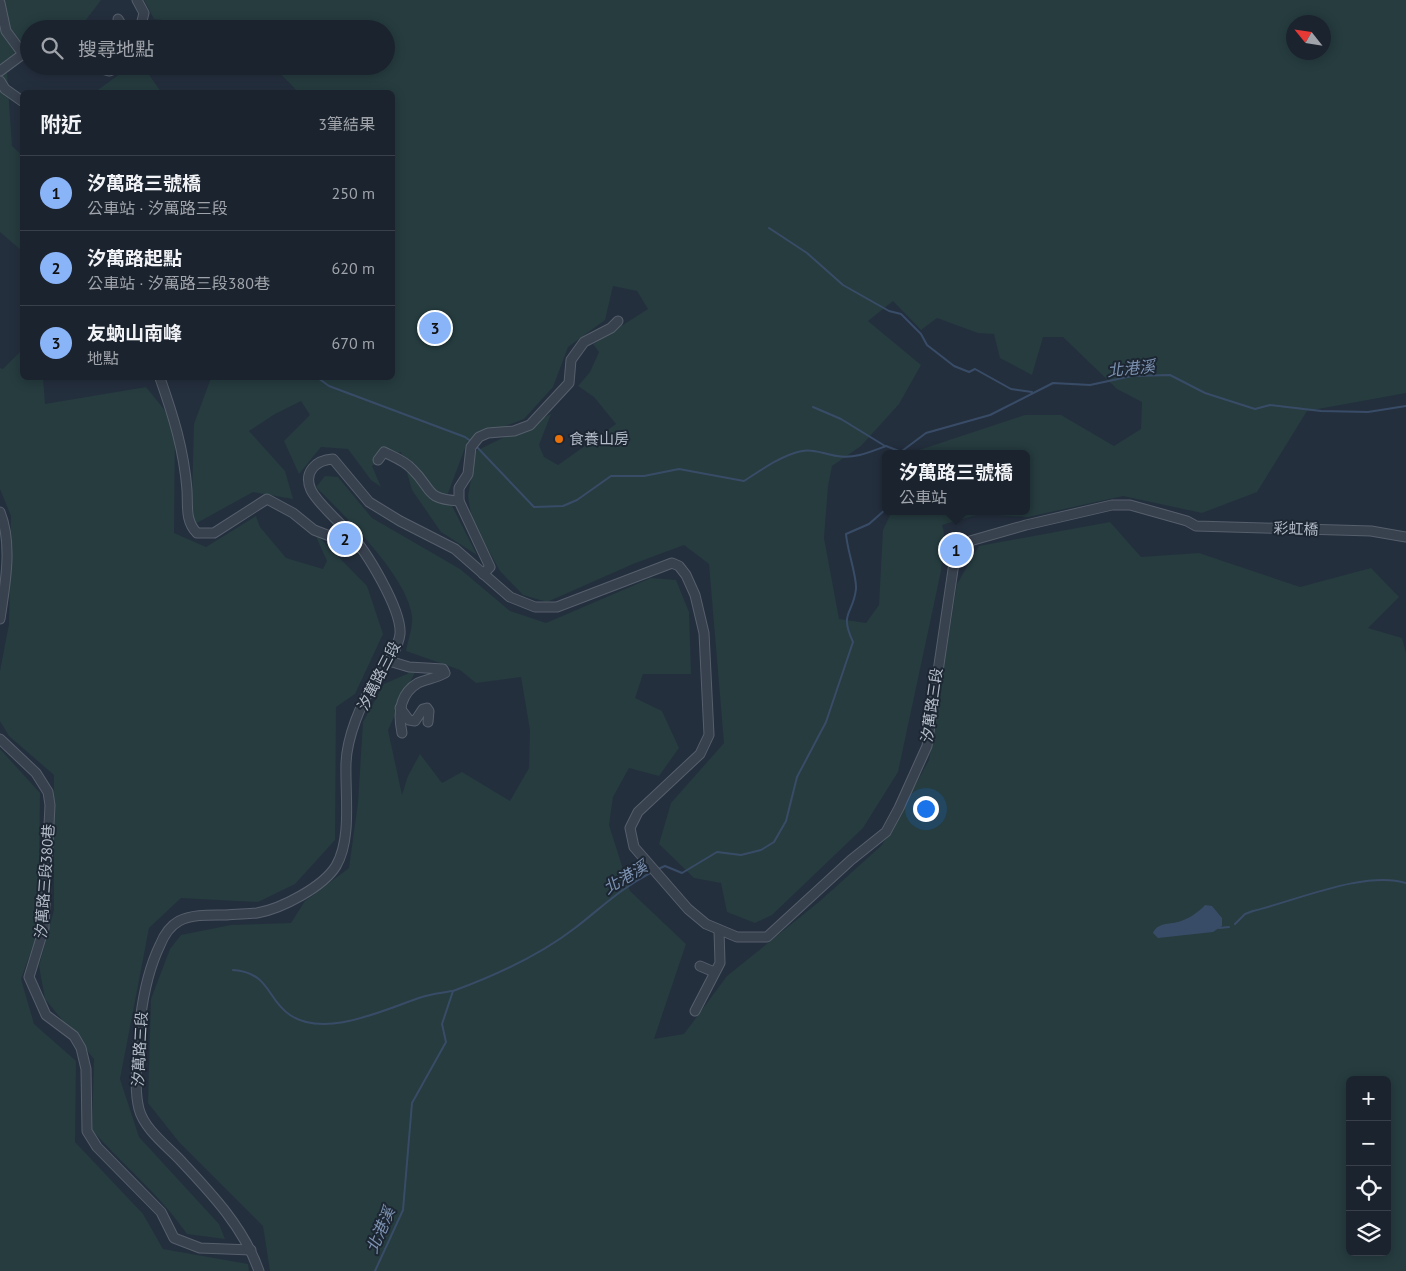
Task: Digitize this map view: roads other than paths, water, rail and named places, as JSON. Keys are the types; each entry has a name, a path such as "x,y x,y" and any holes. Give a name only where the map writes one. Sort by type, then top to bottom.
{"street":[{"path":"137,0 144,13 142,20"},
{"path":"0,3 6,31 20,47"},
{"path":"0,71 20,58"},
{"path":"0,81 5,89 20,100"},
{"path":"483,574 490,567 459,501 459,488 468,474 471,447 479,437 488,433 514,431 530,425 569,383 571,360 584,342 611,328 618,321"},
{"path":"161,380 171,406 183,448 187,515 192,528 197,534 214,533 267,499 292,513 314,530 361,548"},
{"path":"378,460 384,452 398,458 413,469 435,497 443,500 459,501"},
{"name":"汐萬路三段","path":"259,1271 251,1250 231,1217 202,1182 150,1128 139,1110 137,1084 140,1014 158,948 166,932 180,921 198,916 259,912 286,903 321,884 336,867 344,849 347,795 346,761 352,734 369,690 389,661 400,634 395,612 384,586 361,548 311,491 308,477 312,466 320,461 333,459 369,502 400,521 456,549 510,597 535,607 557,607 672,563 679,566 686,574 695,596 704,633 709,735 700,754 638,812 630,828 634,848 688,909 706,924 737,937 767,937 844,866 886,832 927,746 945,610 955,556 959,549 970,541 1026,525 1112,505 1130,505 1186,521"},
{"path":"0,512 4,522 7,560 0,620"},
{"name":"彩虹橋","path":"1186,521 1196,526 1370,531 1406,537"},
{"path":"389,661 409,667 435,667 443,669 445,673 417,684 403,699 399,716 402,733"},
{"path":"400,708 409,720 415,722 423,709 427,708 429,711 428,722"},
{"name":"汐萬路三段380巷","path":"0,739 36,773 48,792 50,826 44,928 29,977 46,1015 74,1036 81,1048 86,1069 87,1131 97,1147 161,1212 174,1238 200,1248 251,1250"},
{"path":"695,1011 720,963 719,930"},
{"path":"700,966 714,972"}],"water":[{"path":"1205,905 1212,906 1222,918 1222,926 1213,932 1158,938 1153,933 1157,927 1189,917"}],"waterway":[{"path":"769,228 807,253 843,285 889,311 901,314 921,334 927,345 954,366 969,372 975,369 1011,389 1032,392"},
{"name":"北港溪","path":"903,450 926,433 990,415 1053,383 1090,385 1132,376 1170,375 1205,393 1255,409 1270,405 1321,411 1368,412 1406,406"},
{"path":"321,380 329,386 465,437 472,442"},
{"path":"813,407 841,419 885,446"},
{"path":"475,445 534,507 563,506 577,500 611,476 644,476 679,469 744,481 779,459 802,451 811,450 850,457 886,446 896,450"},
{"name":"北港溪","path":"658,869 665,866 682,873 717,852 741,855 761,850 774,842 786,821 797,777 826,722 853,642 847,625 847,619 854,598 856,584 846,534 869,524 882,513"},
{"name":"北港溪","path":"375,1271 403,1210 412,1103 446,1042 442,1024 453,991 500,972 532,956 575,928 621,891 652,872"},
{"path":"1235,924 1245,914 1330,888 1371,880 1389,880 1406,883"},
{"path":"1219,928 1229,927"},
{"path":"233,970 255,976 267,988 282,1009 290,1015 304,1022 321,1024 356,1020 425,996 452,991"}],"place":[{"name":"友蚋山南峰","path":"435,328"},
{"name":"食養山房","path":"559,439"},
{"name":"汐萬路起點","path":"345,539"},
{"name":"汐萬路三號橋","path":"956,550"}]}
